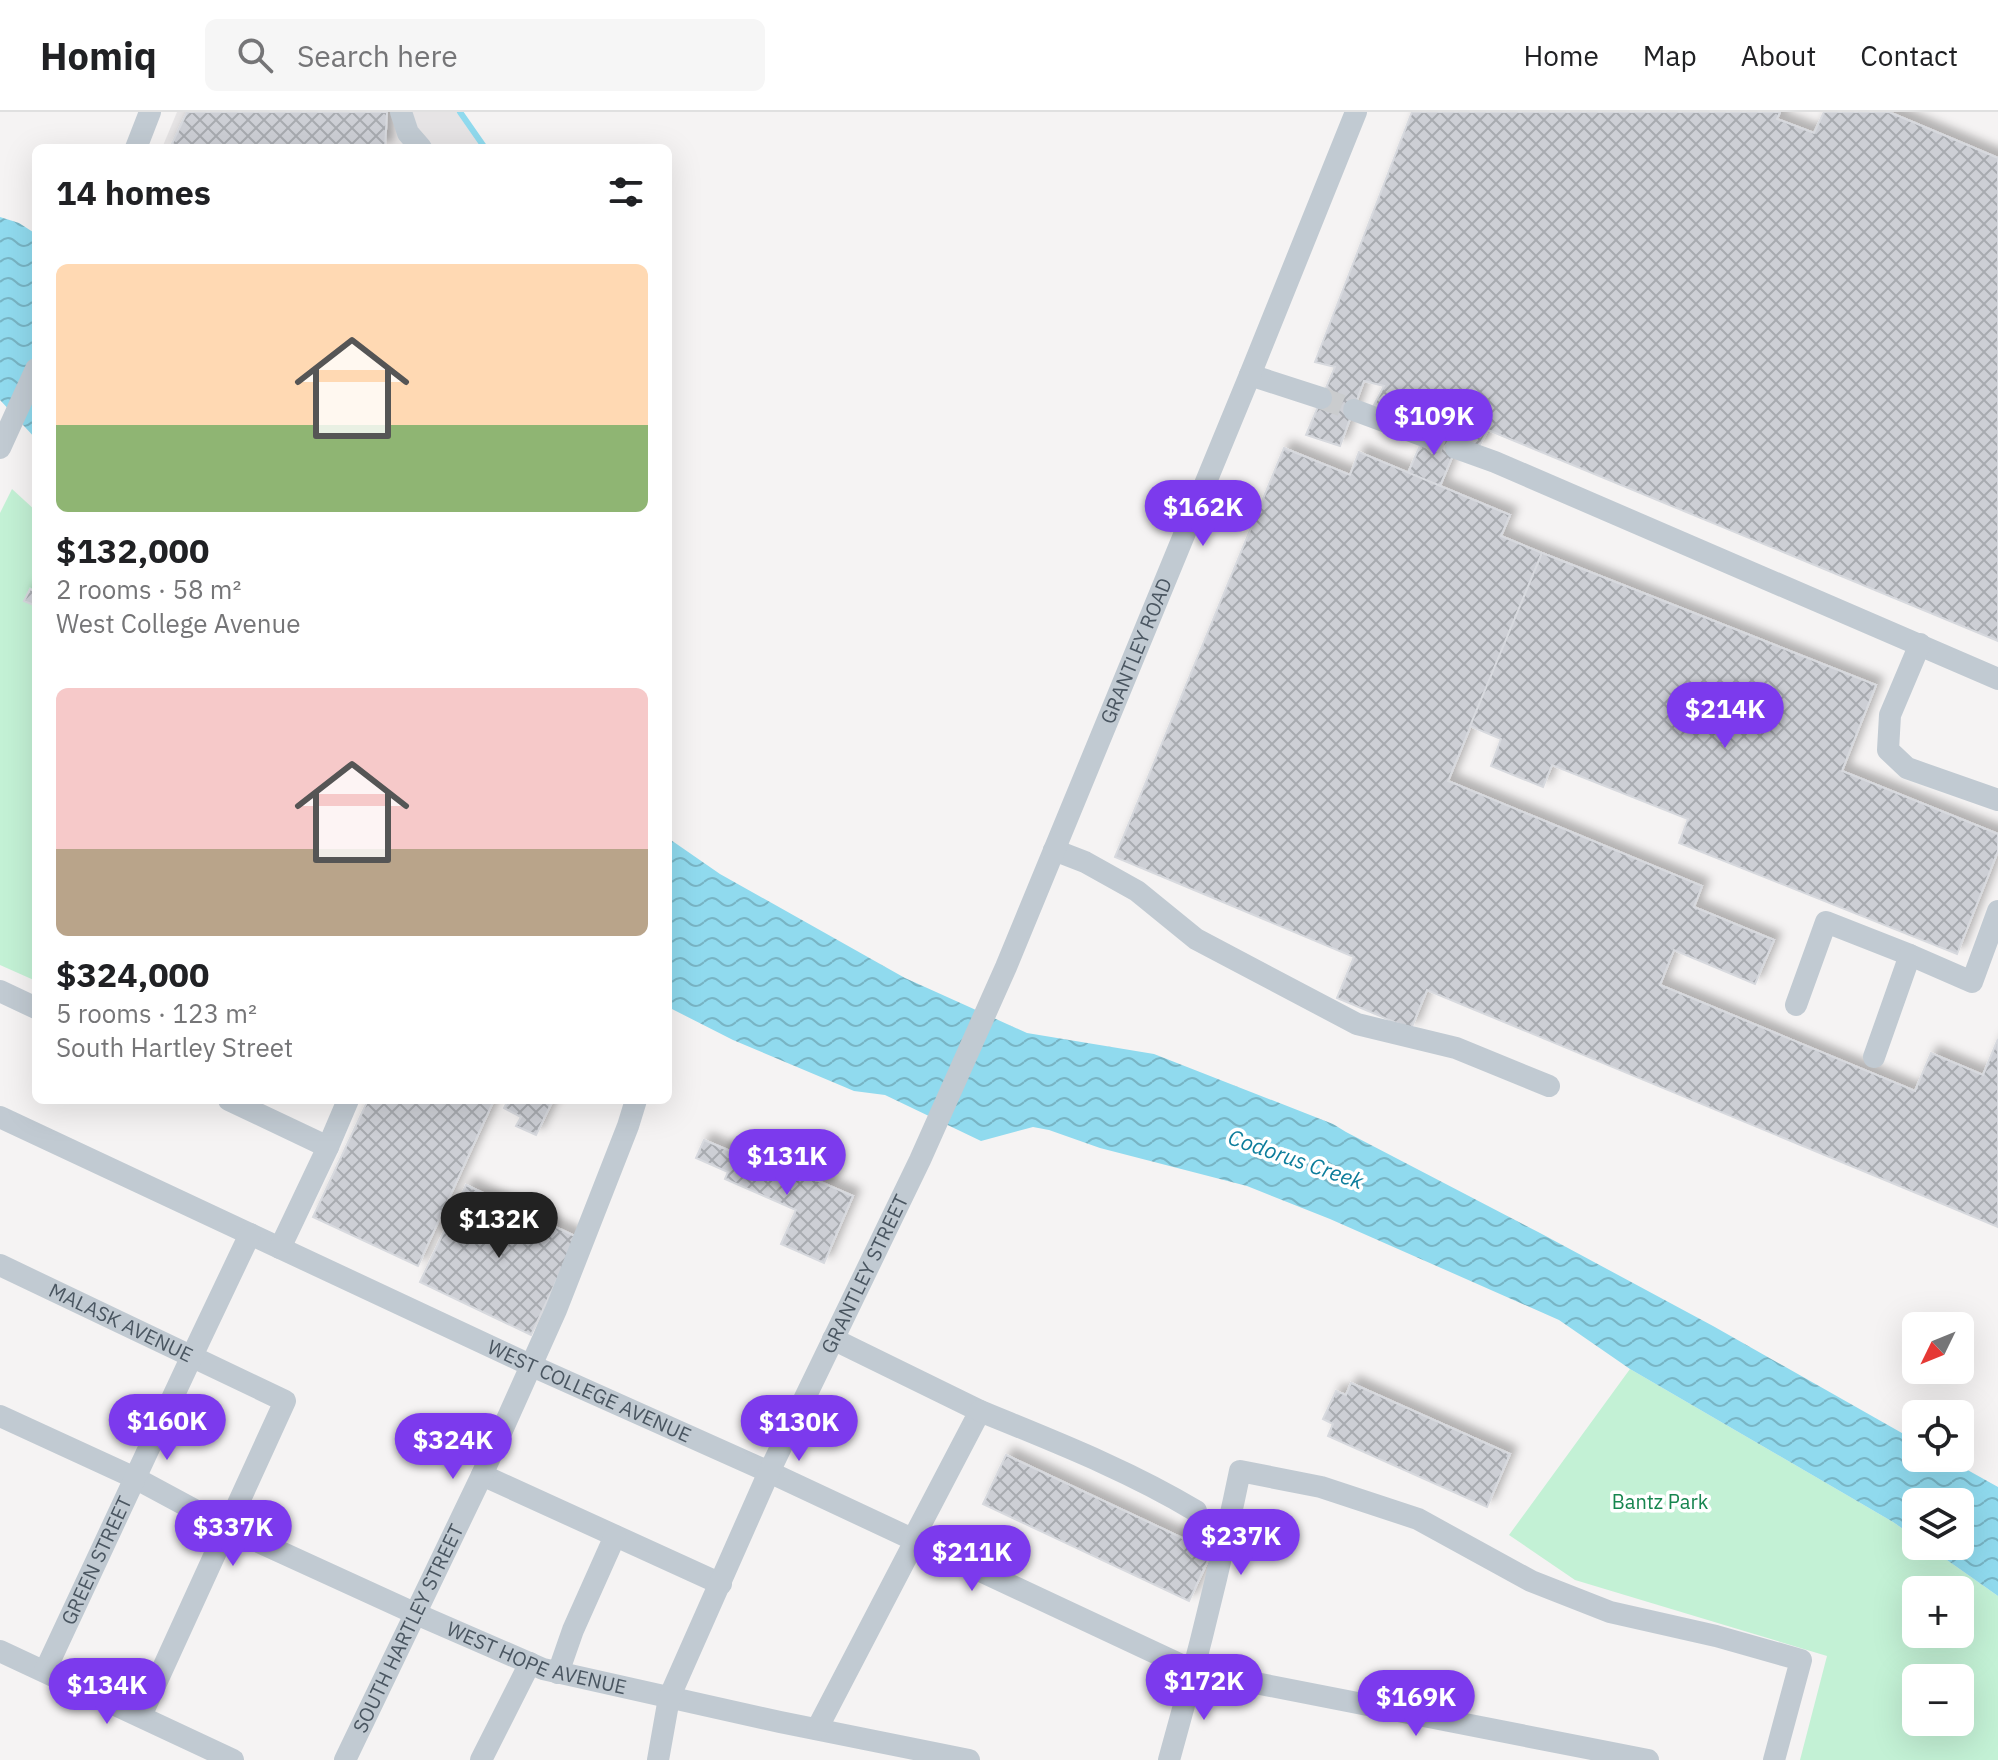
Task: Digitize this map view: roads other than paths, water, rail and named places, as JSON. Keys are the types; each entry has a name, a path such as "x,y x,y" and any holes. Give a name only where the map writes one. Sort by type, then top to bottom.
{"street":[{"path":"138,144 150,112"},
{"path":"401,112 408,133 418,144"},
{"name":"GRANTLEY ROAD","path":"1006,967 1356,112"},
{"path":"1250,375 1321,398"},
{"path":"0,448 32,378"},
{"path":"1354,410 1424,436"},
{"path":"1456,448 1495,462 1998,679"},
{"path":"1920,644 1890,715 1888,750 1907,768 1998,800"},
{"path":"1054,850 1085,862 1137,891 1196,939 1357,1024 1456,1048 1549,1086"},
{"path":"1796,1005 1826,922 1972,982 1998,911"},
{"path":"1874,1057 1910,955"},
{"name":"GRANTLEY STREET","path":"658,1760 669,1698 769,1472 920,1160 1006,967"},
{"path":"0,991 32,1006"},
{"path":"237,1104 328,1147"},
{"path":"280,1248 346,1104"},
{"name":"SOUTH HARTLEY STREET","path":"345,1760 482,1475 556,1310 634,1104"},
{"name":"WEST COLLEGE AVENUE","path":"0,1117 1194,1671 1648,1760"},
{"name":"GREEN STREET","path":"45,1671 250,1234"},
{"name":"MALASK AVENUE","path":"0,1265 285,1401 226,1527"},
{"path":"833,1339 980,1411 1097,1459 1160,1489 1196,1511"},
{"path":"817,1729 980,1411"},
{"name":"WEST HOPE AVENUE","path":"0,1416 135,1478 226,1527 414,1613 558,1673 969,1760"},
{"path":"1169,1760 1224,1549 1240,1471 1321,1487 1418,1519 1531,1581 1610,1612 1716,1636 1801,1660 1774,1760"},
{"path":"482,1475 721,1584"},
{"path":"141,1716 226,1527"},
{"path":"558,1673 573,1630 615,1536"},
{"path":"0,1651 233,1760"},
{"path":"481,1760 530,1663"}],"water":[{"path":"0,217 32,231 32,435 0,400"},
{"name":"Codorus Creek","path":"672,841 720,874 905,978 1027,1033 1154,1054 1333,1124 1713,1326 1902,1433 1902,1472 1971,1472 1998,1487 1998,1596 1974,1576 1947,1560 1974,1560 1974,1488 1902,1488 1902,1528 1630,1369 1559,1320 1330,1219 1247,1186 1100,1148 1049,1130 1033,1127 981,1141 885,1095 854,1091 733,1040 672,1009"}],"waterway":[{"path":"460,112 482,144"}],"tunnel":[{"path":"1321,398 1354,410"},
{"path":"1424,436 1456,448"}],"park label":[{"name":"Bantz Park","path":"1660,1502"}]}
